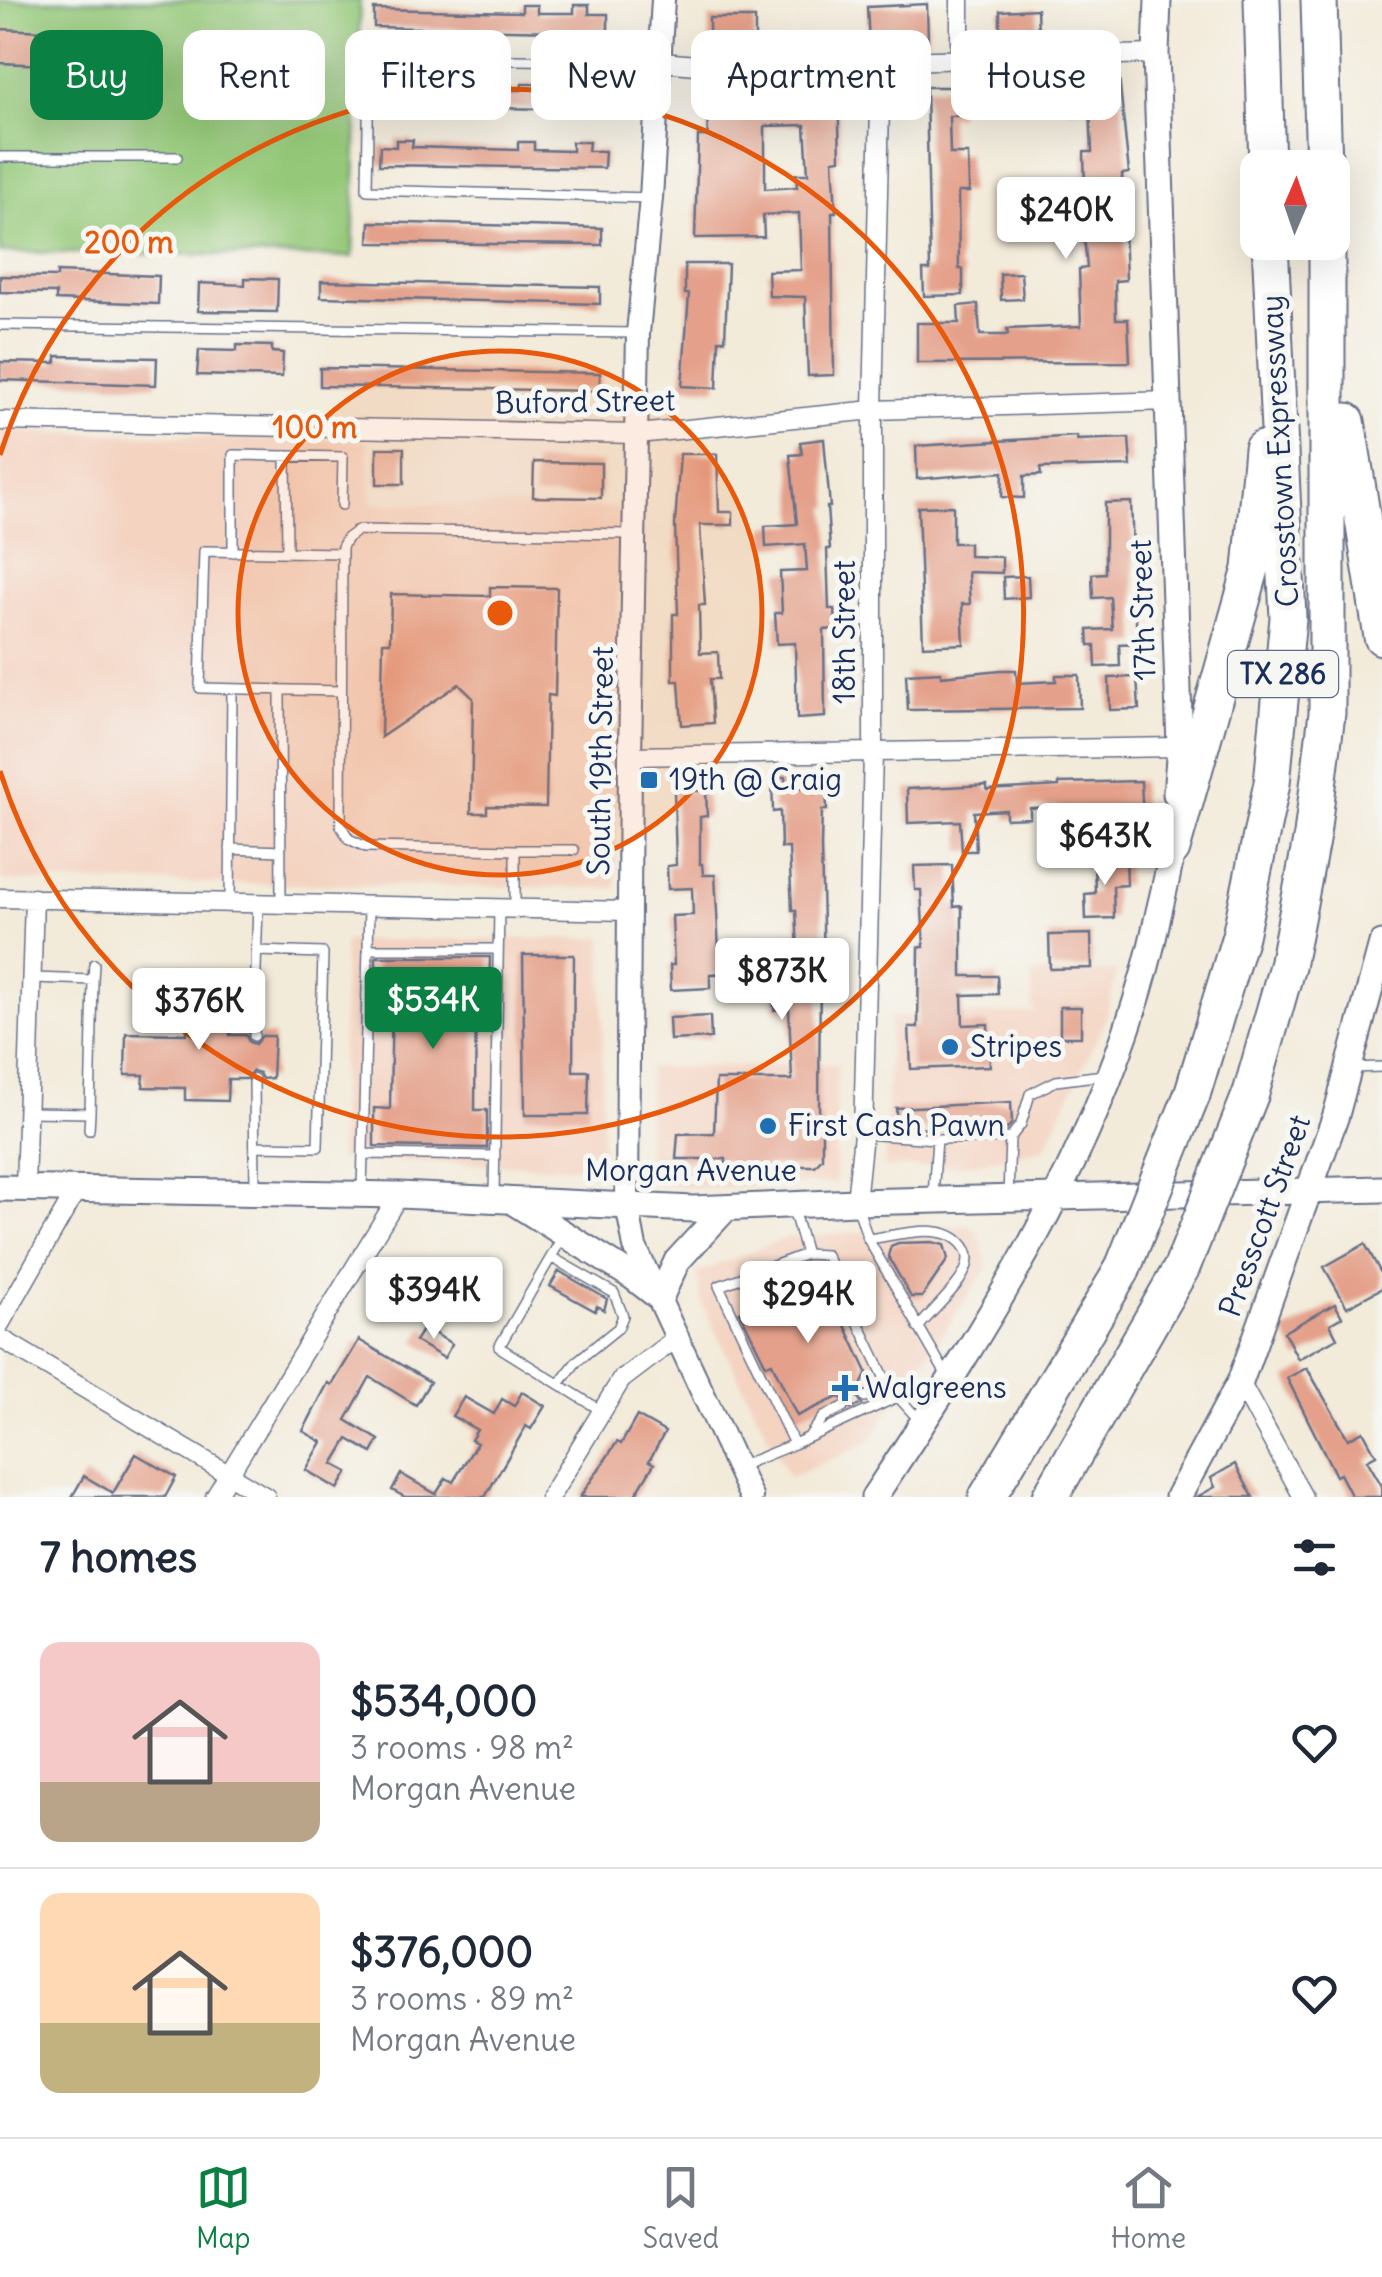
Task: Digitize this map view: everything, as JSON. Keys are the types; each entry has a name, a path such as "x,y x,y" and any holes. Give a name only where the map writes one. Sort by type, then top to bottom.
{"highway":[{"path":"1262,0 1266,150"},
{"path":"1319,0 1323,150"},
{"name":"Crosstown Expressway","path":"988,1497 1122,1270 1192,1095 1240,936 1272,783 1288,618 1271,260"},
{"name":"Crosstown Expressway","path":"1050,1497 1182,1267 1251,1093 1287,966 1312,835 1327,713 1328,260"},
{"path":"1329,302 1382,637"},
{"path":"1172,849 1251,569 1274,328"}],"main road":[{"name":"17th Street","path":"874,1497 923,1423 1056,1197 1129,1028 1152,946 1172,849 1180,747 1156,54 1158,0"},
{"name":"Presscott Street","path":"1178,1497 1240,1382 1310,1191 1382,944"},
{"name":"Morgan Avenue","path":"13,1188 399,1195 726,1208 1382,1189"},
{"path":"503,1200 564,1233 660,1298 677,1261 726,1208"}],"street":[{"name":"South 19th Street","path":"662,30 663,0"},
{"path":"960,0 960,30"},
{"path":"1121,55 1156,54"},
{"name":"South 19th Street","path":"657,120 638,333 627,1205 635,1247 751,1497"},
{"name":"18th Street","path":"856,1202 862,1134 873,753 873,410 880,120"},
{"name":"Buford Street","path":"0,421 638,434 873,410 1170,401"},
{"path":"630,756 1180,747"},
{"path":"0,898 629,911"},
{"path":"13,1188 28,1112 34,898"},
{"path":"0,1324 77,1189"},
{"path":"215,1497 399,1195"},
{"path":"550,1497 621,1380 678,1336"},
{"path":"0,1338 266,1497"},
{"path":"1240,1382 1303,1497"}],"lane":[{"path":"531,60 370,58 368,190 651,198"},
{"path":"0,157 177,158"},
{"path":"0,325 638,333"},
{"path":"232,552 233,455 343,456 342,504"},
{"path":"286,456 287,552"},
{"path":"574,850 366,847 350,840 341,826 340,814 342,553 347,538 358,530 635,534"},
{"path":"341,691 200,688 204,552 342,553"},
{"path":"230,903 232,689"},
{"path":"280,690 281,904"},
{"path":"230,850 280,851"},
{"path":"503,1200 495,1156 498,949 514,850"},
{"path":"254,1036 258,903"},
{"path":"362,1194 369,906"},
{"path":"368,949 498,949"},
{"path":"255,1146 318,1147 323,953 256,951"},
{"path":"90,1130 94,964"},
{"path":"32,978 93,980"},
{"path":"1348,1068 1382,1067"},
{"path":"1008,1198 1010,1138 1021,1124 1030,1094 1056,1082 1111,1074"},
{"path":"254,1079 256,1192"},
{"path":"28,1112 90,1113"},
{"path":"862,1134 1010,1138"},
{"path":"933,1200 937,1139"},
{"path":"364,1154 495,1156"},
{"path":"856,1202 868,1239 949,1380"},
{"path":"792,1206 806,1254"},
{"path":"868,1239 933,1231 949,1234 966,1250 969,1261 962,1278 918,1328"},
{"path":"564,1233 498,1347 602,1411"},
{"path":"794,1444 718,1286 806,1254 826,1255 889,1387 923,1423"},
{"path":"551,1257 614,1293 623,1316 618,1328 577,1361 558,1384"},
{"path":"865,1398 889,1387"},
{"path":"738,1467 896,1398"},
{"path":"808,1438 824,1417 843,1407"}],"shaded area":[{"path":"0,431 367,441 372,503 619,508 616,888 0,881"},
{"path":"603,938 602,1168 339,1159 344,941"},
{"path":"1117,971 1106,1018 1045,1149 965,1165 885,1168 890,1017 1033,1013 1031,974"},
{"path":"837,1064 835,1183 702,1188 654,1184 646,1173 649,1068"},
{"path":"969,1225 979,1235 988,1267 868,1443 789,1478 702,1305 697,1273 788,1237"}],"green space":[{"path":"0,0 360,0 359,30 345,30 345,120 357,120 353,257 0,252"}],"building":[{"path":"927,4 928,30 868,30 867,7"},
{"path":"522,5 537,5 537,13 574,13 574,5 589,5 589,14 608,14 608,30 374,27 374,9 522,12"},
{"path":"1037,9 1038,30 1000,30 1000,11"},
{"path":"709,18 755,18 755,30 709,30"},
{"path":"0,29 30,30 30,64 0,63"},
{"path":"531,84 531,109 511,108 511,90"},
{"path":"931,87 951,87 950,154 968,154 969,192 958,192 963,295 924,296 923,270 930,270 927,120 931,120"},
{"path":"1121,95 1129,173 1122,174 1126,280 1115,281 1116,319 1128,319 1130,362 917,363 917,323 959,323 958,306 978,304 980,335 1008,335 1007,329 1081,326 1079,269 1087,268 1080,192 1085,191 1084,152 1092,152 1091,120 1121,120"},
{"path":"708,120 839,120 840,159 833,160 836,212 832,212 834,375 808,376 805,297 769,296 768,271 801,270 799,213 763,215 764,237 695,238 698,136 708,136","holes":["805,125 808,174 796,174 797,187 765,189 765,126"]},
{"path":"396,140 413,140 412,147 518,150 518,142 534,142 534,150 572,151 572,142 589,142 588,151 605,151 604,168 379,165 380,146 396,147"},
{"path":"370,222 602,228 602,245 369,243"},
{"path":"685,264 728,264 725,340 719,340 717,388 682,386 689,294 685,294"},
{"path":"57,272 159,276 158,304 56,300 56,293 0,292 0,276 57,277"},
{"path":"1021,273 1023,299 1001,300 1000,274"},
{"path":"245,278 278,279 277,312 198,311 199,283 245,285"},
{"path":"321,281 600,287 600,304 321,297"},
{"path":"237,345 272,346 272,352 283,353 282,377 197,375 199,350 237,351"},
{"path":"56,356 157,358 156,385 0,380 0,362 56,363"},
{"path":"320,368 600,373 600,391 320,386"},
{"path":"1077,436 1077,440 1129,438 1131,466 1040,468 1041,475 1024,476 1024,498 1002,497 1003,472 917,479 916,446"},
{"path":"824,439 830,507 829,609 835,609 836,629 824,630 825,717 797,719 795,643 777,644 775,613 782,613 780,572 807,571 805,544 766,547 765,526 797,524 790,455 802,454 800,442"},
{"path":"377,448 404,448 404,484 377,484"},
{"path":"680,454 717,454 719,512 733,512 733,525 700,525 705,605 699,605 700,653 718,652 719,679 710,679 713,723 682,725 679,681 673,681"},
{"path":"534,462 601,463 601,498 533,497"},
{"path":"1131,502 1137,643 1119,644 1120,666 1096,667 1095,645 1089,645 1088,630 1112,629 1110,597 1093,598 1092,574 1105,573 1105,503"},
{"path":"953,506 953,543 969,543 969,556 1002,557 1002,573 968,572 970,604 962,604 964,644 923,646 918,507"},
{"path":"1028,576 1029,597 1004,599 1003,577"},
{"path":"490,587 557,588 555,696 548,695 546,807 487,806 487,813 471,813 473,698 459,684 381,737 383,642 390,642 391,594 490,596"},
{"path":"1016,670 1017,683 1056,681 1056,675 1079,675 1080,708 908,710 906,674 941,672 941,676"},
{"path":"1137,677 1139,709 1110,710 1109,678"},
{"path":"772,777 785,777 786,788 826,787 821,846 822,1158 815,1166 726,1166 726,1159 676,1159 678,1134 714,1133 716,1080 792,1080 789,1009 774,1010 773,982 801,981 801,952 796,910 792,910 789,848 781,848 780,811 773,812"},
{"path":"1141,781 1143,819 1109,821 1109,810 1060,812 1060,807 1030,808 1030,818 1006,819 1006,810 974,812 976,851 962,851 960,821 908,823 907,789 987,785 987,790"},
{"path":"674,791 706,791 707,816 700,817 700,864 703,875 715,875 719,951 741,951 741,973 710,974 710,988 671,990 672,916 693,915 692,888 668,889 667,866 676,865"},
{"path":"1126,858 1127,885 1113,886 1114,918 1086,919 1085,894 1095,893 1094,860"},
{"path":"952,865 954,907 962,906 962,976 997,976 998,994 962,995 963,1025 988,1024 990,1066 911,1069 909,1027 918,1027 919,947 924,947 921,890 915,890 914,866"},
{"path":"1091,934 1092,968 1050,969 1049,935"},
{"path":"523,955 574,955 573,1071 589,1071 588,1115 525,1115"},
{"path":"376,957 490,957 489,994 476,994 475,1110 487,1110 487,1148 374,1146 374,1108 390,1109 392,993 376,993"},
{"path":"188,995 230,996 230,1035 246,1035 255,1044 262,1036 274,1036 272,1078 262,1079 253,1071 246,1079 228,1079 227,1101 185,1100 185,1088 143,1087 144,1075 125,1075 126,1033 187,1034"},
{"path":"1060,1007 1081,1007 1081,1037 1060,1037"},
{"path":"710,1016 711,1038 670,1040 669,1018"},
{"path":"1011,1102 1012,1123 1006,1130 897,1128 896,1108"},
{"path":"932,1242 944,1245 948,1259 922,1297 911,1297 888,1256 891,1246"},
{"path":"1365,1244 1382,1275 1382,1288 1347,1307 1324,1267"},
{"path":"559,1271 607,1299 604,1310 597,1306 595,1311 550,1286"},
{"name":"Walgreens","path":"821,1274 867,1372 857,1395 862,1404 851,1409 848,1401 838,1397 797,1416 772,1363 766,1365 740,1312"},
{"path":"430,1275 470,1276 470,1301 430,1300"},
{"path":"1335,1304 1342,1317 1330,1324 1337,1338 1298,1359 1284,1332"},
{"path":"424,1327 452,1344 444,1358 415,1341"},
{"path":"359,1340 430,1382 416,1405 370,1377 346,1420 379,1440 372,1453 348,1439 333,1464 348,1472 338,1489 306,1470 322,1442 303,1431 328,1383 332,1385"},
{"path":"1307,1368 1348,1439 1363,1431 1376,1455 1367,1460 1382,1486 1382,1497 1352,1497 1340,1474 1336,1476 1287,1378"},
{"path":"522,1392 545,1406 531,1429 526,1426 485,1497 405,1497 392,1490 401,1474 436,1494 446,1478 453,1482 477,1443 471,1440 477,1430 452,1416 464,1397 494,1414 502,1399 514,1406"},
{"path":"637,1416 665,1432 649,1461 654,1464 634,1497 580,1497 617,1442 621,1444"},
{"path":"136,1454 176,1477 165,1497 72,1497 84,1476 113,1493"},
{"path":"1235,1464 1253,1497 1197,1497 1215,1487 1211,1478"}],"place":[{"name":"19th @ Craig","path":"649,780"},
{"name":"Stripes","path":"950,1047"},
{"name":"First Cash Pawn","path":"768,1126"},
{"name":"Walgreens","path":"845,1388"}]}
